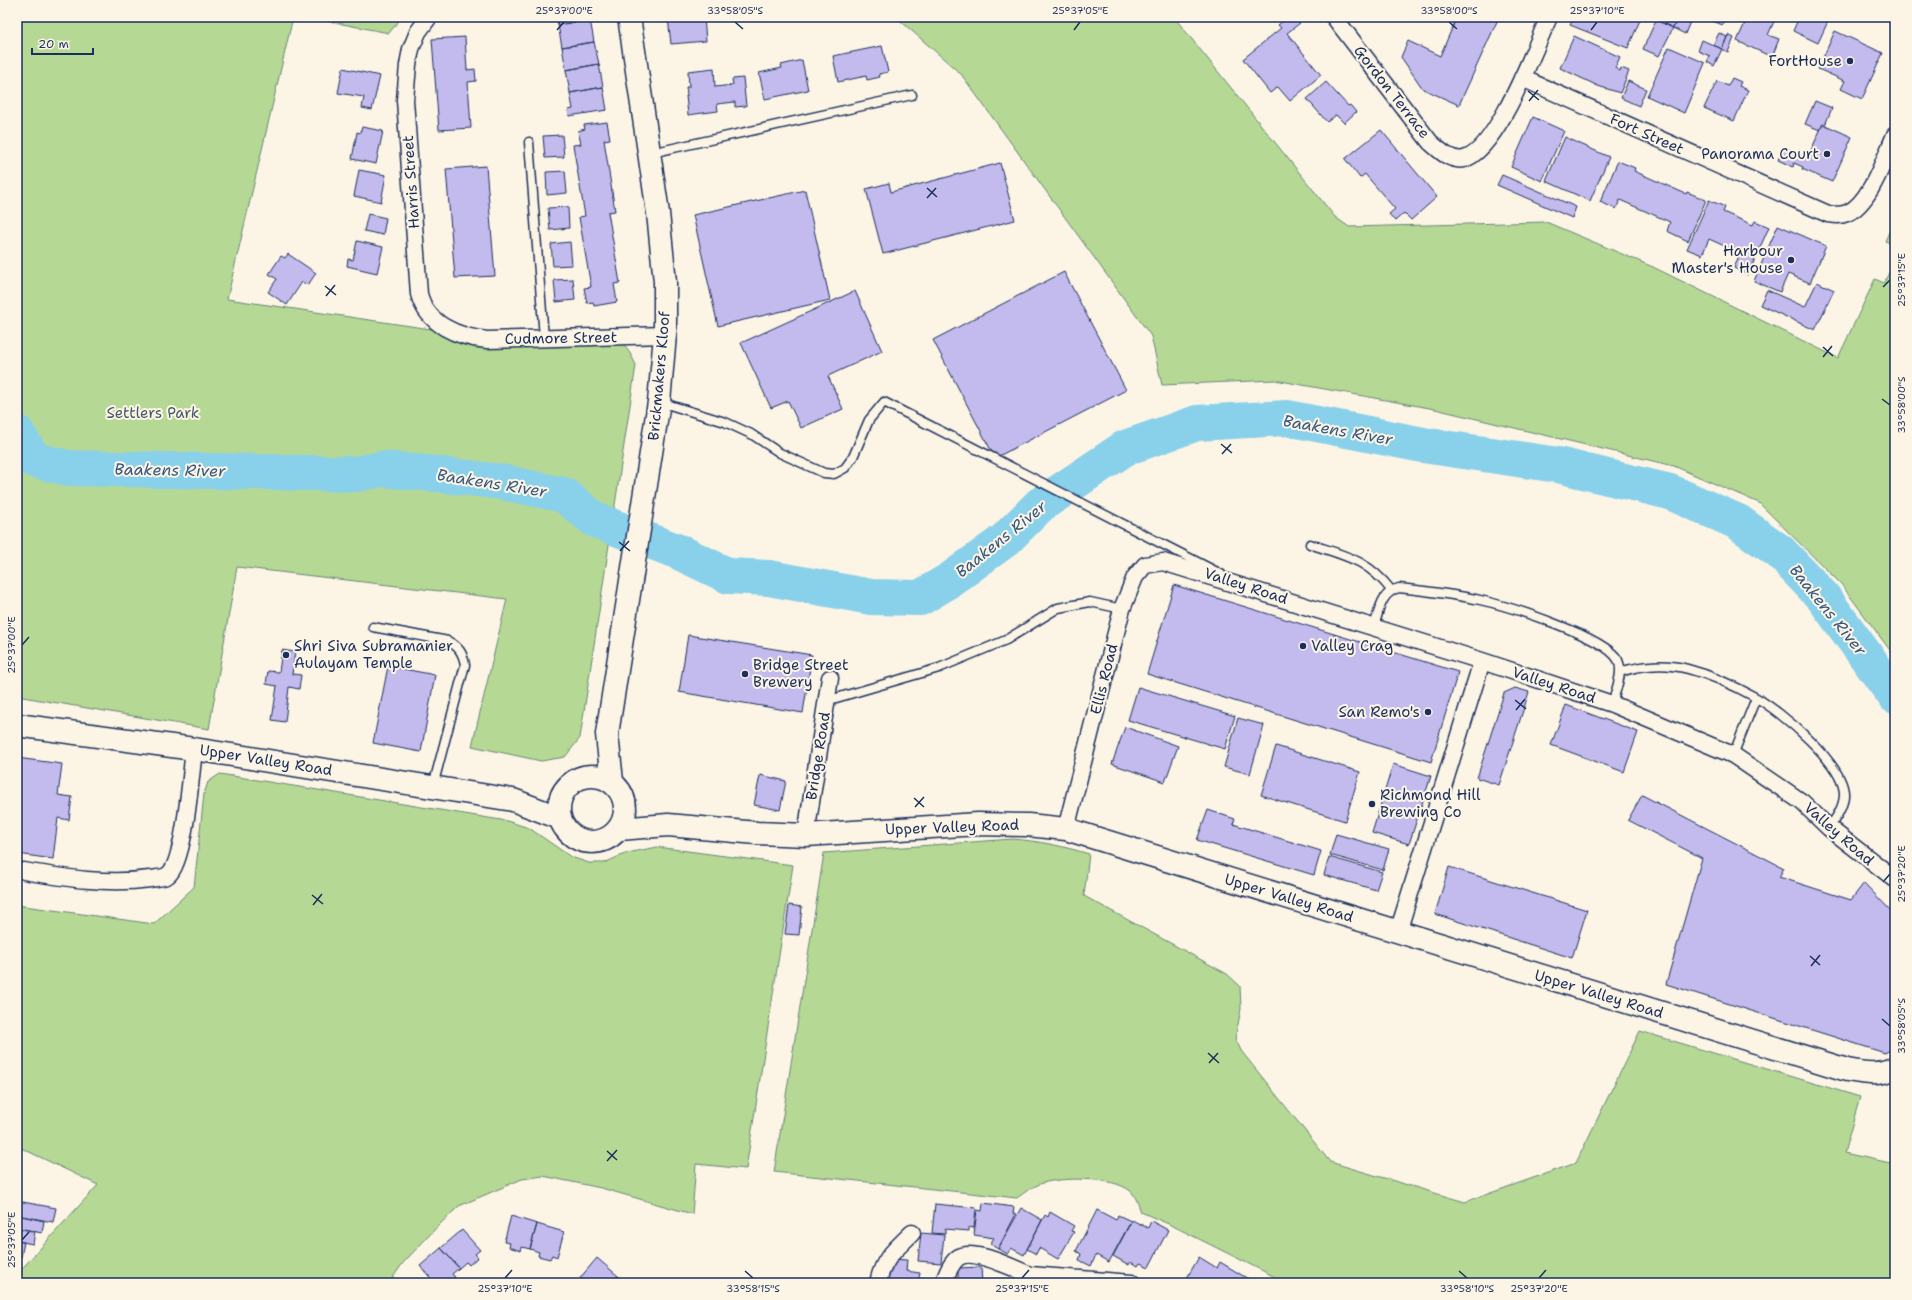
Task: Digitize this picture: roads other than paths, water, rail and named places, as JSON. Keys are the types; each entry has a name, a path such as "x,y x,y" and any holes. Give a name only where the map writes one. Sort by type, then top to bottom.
{"street":[{"name":"Harris Street","path":"428,17 418,32 411,49 405,100 418,294 421,302 434,320 458,333"},
{"name":"Brickmakers Kloof","path":"612,782 607,734 659,402 665,335 665,282 650,153 629,17"},
{"name":"Gordon Terrace","path":"1334,17 1430,142 1447,156 1456,159 1464,159 1472,155 1496,130 1522,78"},
{"path":"1522,78 1549,17"},
{"name":"Fort Street","path":"1522,78 1828,214 1839,215 1847,213 1859,206 1867,195 1895,135"},
{"name":"Cudmore Street","path":"458,333 488,340 665,335"},
{"name":"Ellis Road","path":"1066,829 1122,609 1134,577 1145,565 1163,562 1177,565"},
{"name":"Valley Road","path":"1177,565 1482,661 1612,704 1733,755 1802,802 1829,828 1895,879"},
{"path":"1398,932 1482,661"},
{"name":"Bridge Road","path":"806,835 830,678"},
{"name":"Upper Valley Road","path":"17,725 194,749 513,800 560,818"},
{"name":"Brickmakers Kloof","path":"583,776 607,734"},
{"path":"24,871 95,881 144,880 167,876 175,864 183,838 194,749"},
{"path":"583,776 595,776 612,782 619,788 625,804 625,817 619,829 612,836 602,841 592,842 581,840 572,835 560,818 559,806 562,795 567,787 583,776"},
{"name":"Upper Valley Road","path":"513,800 562,795"},
{"name":"Upper Valley Road","path":"625,804 668,824"},
{"name":"Upper Valley Road","path":"619,829 668,824 757,833 806,835 978,824 1028,825 1066,829 1847,1070 1872,1074 1887,1072 1895,1068"},
{"path":"878,1283 882,1266 886,1258 912,1233"},
{"path":"943,1283 952,1264 960,1256 973,1255 986,1258 1028,1279 1132,1283"}],"lane":[{"path":"650,153 912,95"},
{"path":"529,142 544,338"},
{"path":"659,402 725,422 751,434 780,453 824,473 834,474 845,468 853,457 869,420 884,402 1248,587"},
{"path":"1310,544 1357,560 1380,575 1391,590"},
{"path":"1374,627 1385,595 1391,590 1399,588 1435,592 1481,600 1552,623 1595,641 1613,652 1619,661 1620,672 1612,704"},
{"path":"826,701 939,668 1006,640 1058,608 1090,602 1122,609"},
{"path":"373,627 448,641 458,647 463,656 465,665 433,787"},
{"path":"1620,672 1637,666 1661,665 1688,669 1724,682 1756,698 1806,737 1829,759 1839,775 1844,795 1839,814 1829,828"},
{"path":"1733,755 1756,698"}],"waterway":[{"name":"Baakens River","path":"17,433 34,460 68,468 356,474 382,469 502,482 564,495 595,520 679,552 729,576 769,578 871,597 920,598 950,580 1005,540 1040,505 1125,448 1197,423 1287,418 1423,445 1558,465 1670,492 1738,522 1780,552 1823,597 1895,696"}],"place":[{"name":"FortHouse","path":"1850,61"},
{"name":"Panorama Court","path":"1827,154"},
{"name":"Harbour Master's House","path":"1791,260"},
{"name":"Valley Crag","path":"1303,646"},
{"name":"Shri Siva Subramanier Aulayam Temple","path":"286,655"},
{"name":"Bridge Street Brewery","path":"745,674"},
{"name":"San Remo's","path":"1428,712"},
{"name":"Richmond Hill Brewing Co","path":"1372,804"}],"park label":[{"name":"Settlers Park","path":"153,413"}]}
